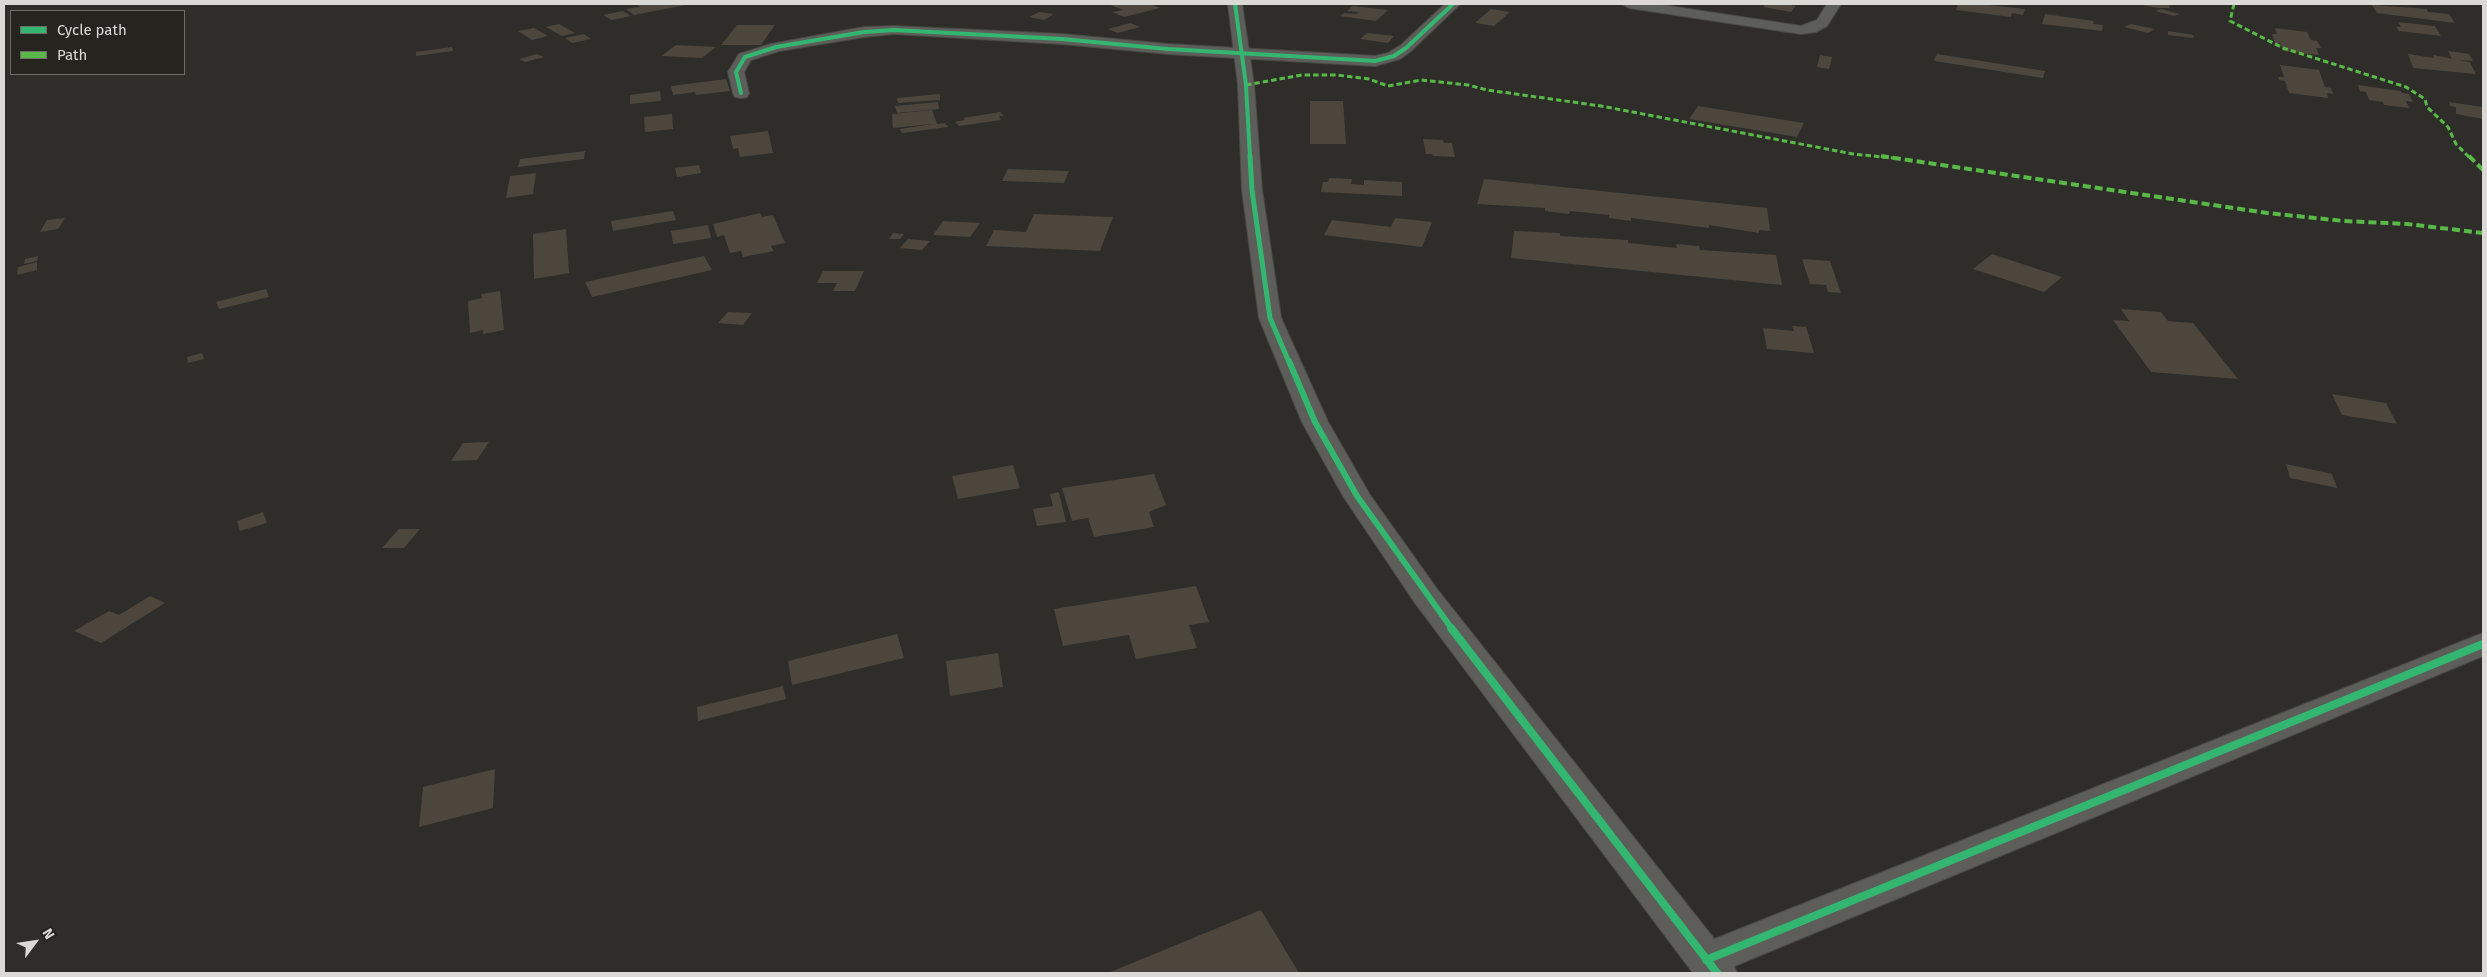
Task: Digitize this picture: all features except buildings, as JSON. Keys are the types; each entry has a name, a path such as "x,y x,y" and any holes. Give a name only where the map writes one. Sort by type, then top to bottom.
{"street":[{"path":"1236,4 1243,52 1252,190 1270,318 1315,422 1356,496 1426,596 1712,967 2483,644"},
{"path":"741,94 736,72 745,57 776,47 878,31 936,31 1043,37 1168,49 1243,52 1363,62 1384,60 1406,48 1453,4"},
{"path":"1630,4 1801,30 1811,29 1822,24 1834,4"}],"marked path":[{"path":"2234,4 2230,21 2283,48 2406,87 2425,99 2427,107 2448,127 2456,144 2483,170"},
{"path":"1246,85 1302,75 1337,75 1369,79 1388,86 1421,80 1468,85 1487,90 1601,106 1853,154 1888,157 2267,213 2344,221 2407,224 2483,233"}],"cycle path":[{"path":"1235,4 1246,85 1252,190 1270,318 1315,422 1357,496 1426,596 1717,973"},
{"path":"741,93 736,72 745,57 776,47 864,32 894,30 1062,39 1168,49 1375,61 1394,56 1406,48 1453,4"},
{"path":"1706,960 2483,644"}]}
